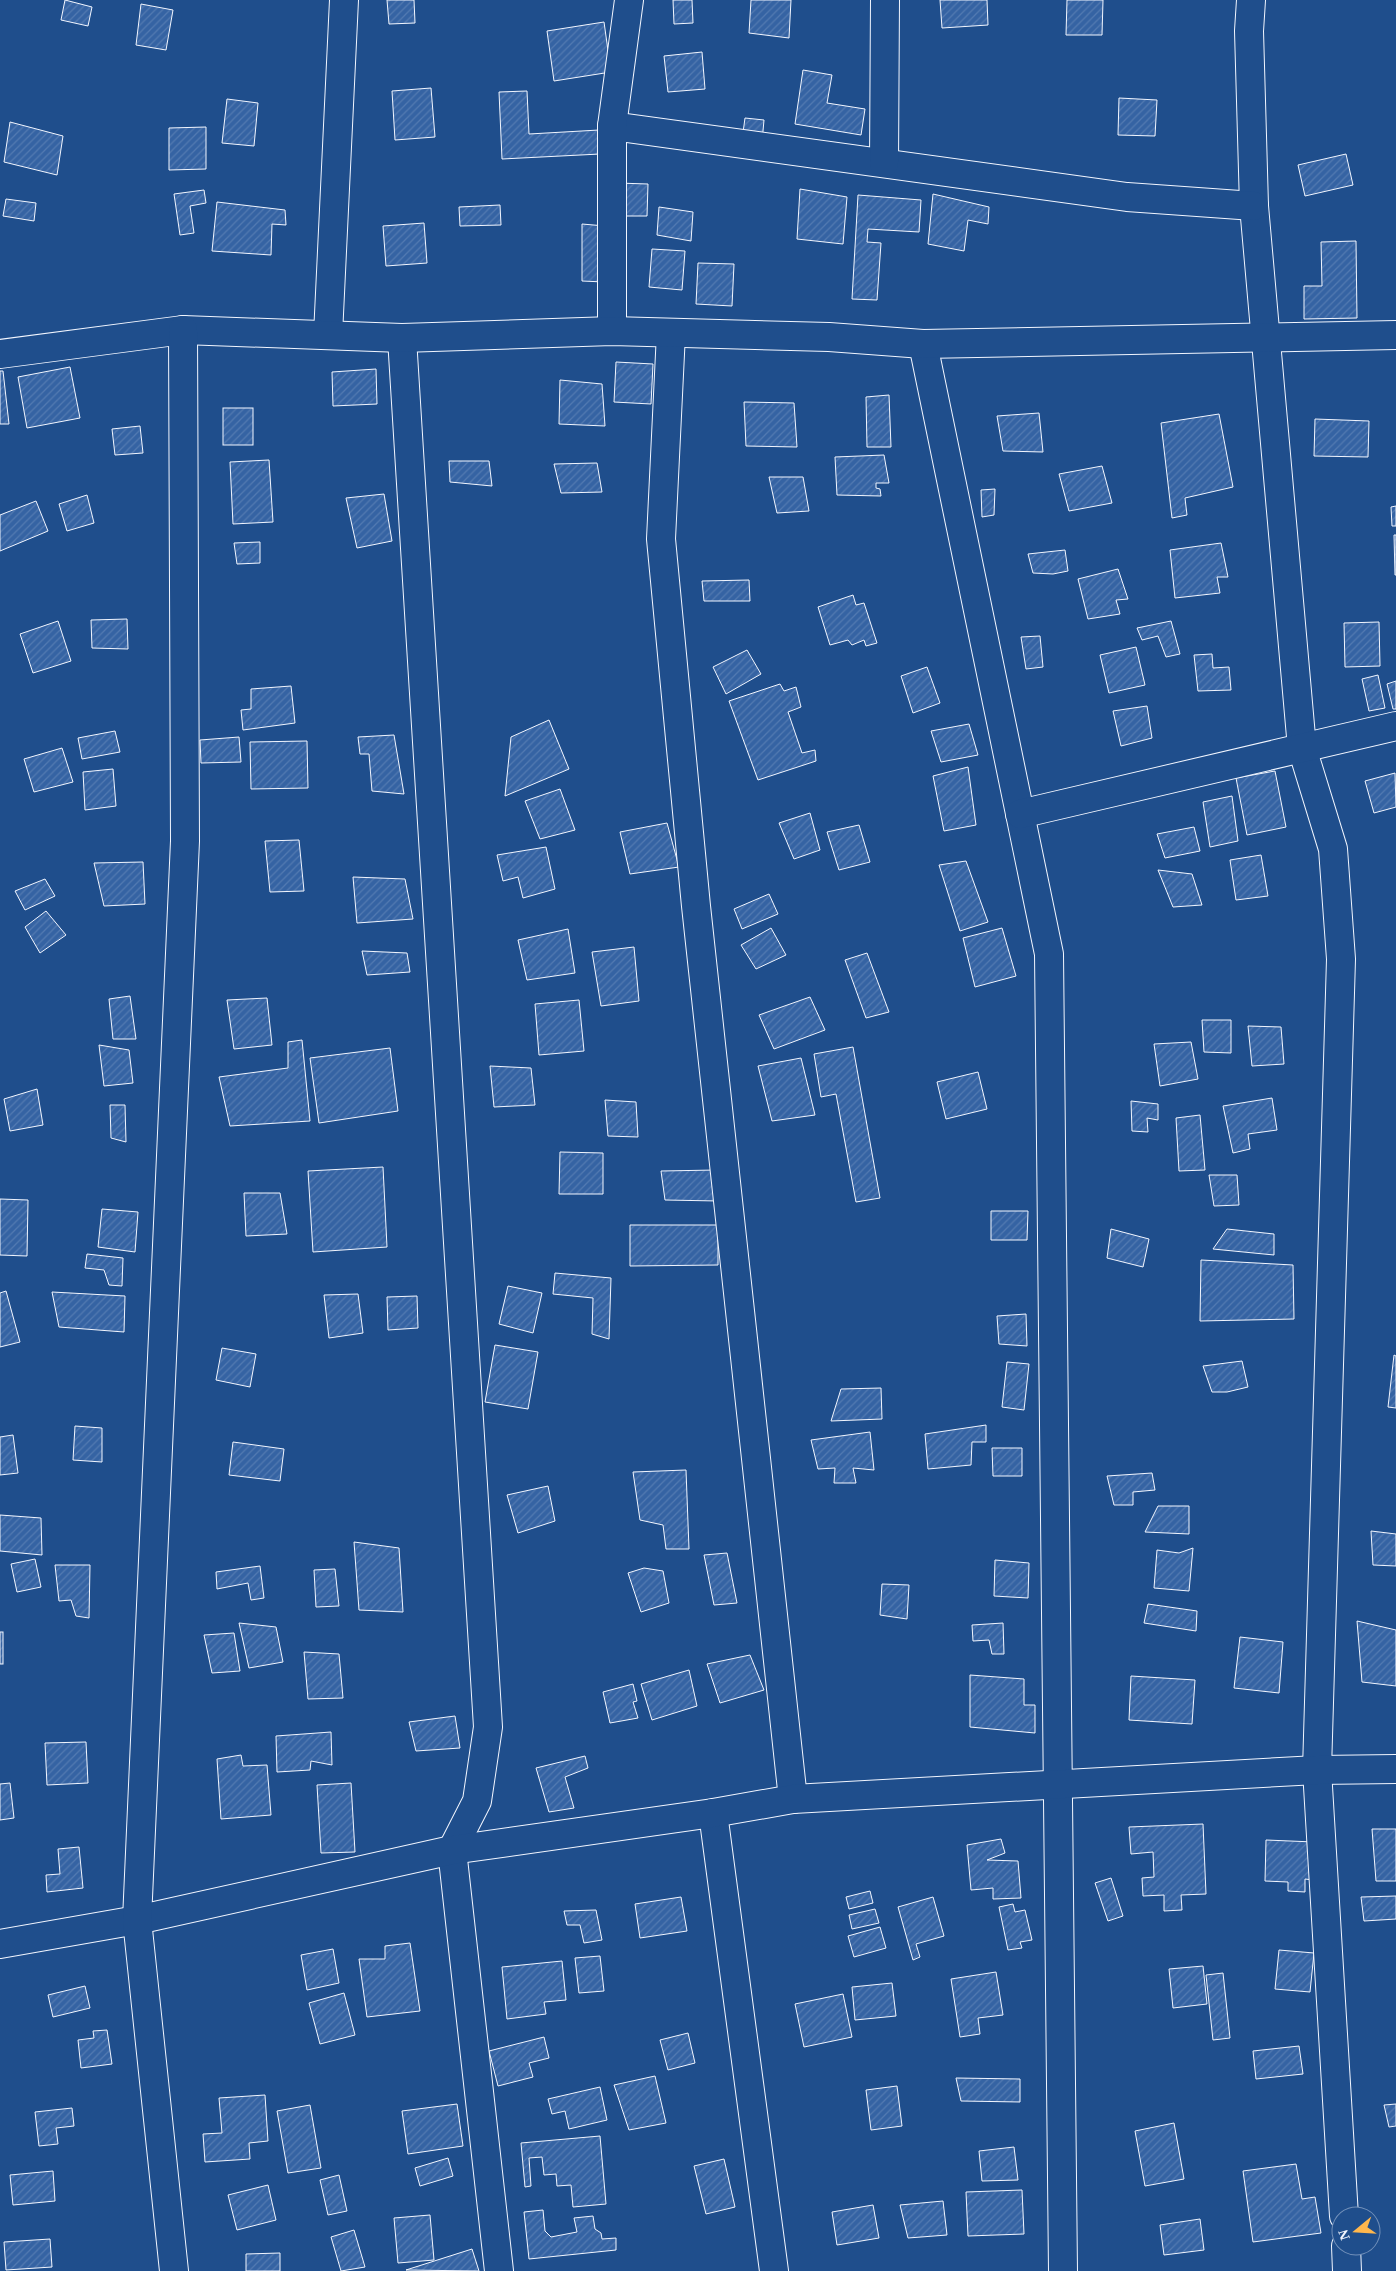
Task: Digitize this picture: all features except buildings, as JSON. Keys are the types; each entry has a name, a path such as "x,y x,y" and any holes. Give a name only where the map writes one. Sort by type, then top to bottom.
{"street":[{"path":"328,335 344,0"},
{"path":"612,331 612,126 630,0"},
{"path":"884,163 885,0"},
{"path":"1251,0 1249,31 1254,206 1302,748 1333,849 1341,959 1317,1770 1343,2206"},
{"path":"612,126 1127,197 1254,206"},
{"path":"174,2271 137,1920 185,841 183,330"},
{"path":"0,354 183,330 402,338 612,331 829,337 924,344 1396,335"},
{"path":"671,333 661,539 696,906 793,1799"},
{"path":"402,338 488,1727 477,1801 452,1850 500,2271"},
{"path":"924,344 1049,954 1063,2271"},
{"path":"1020,814 1396,726"},
{"path":"0,1944 137,1920 452,1850 714,1813 793,1799 1317,1770 1396,1769"},
{"path":"714,1813 774,2271"},
{"path":"1346,2256 1347,2271"}]}
